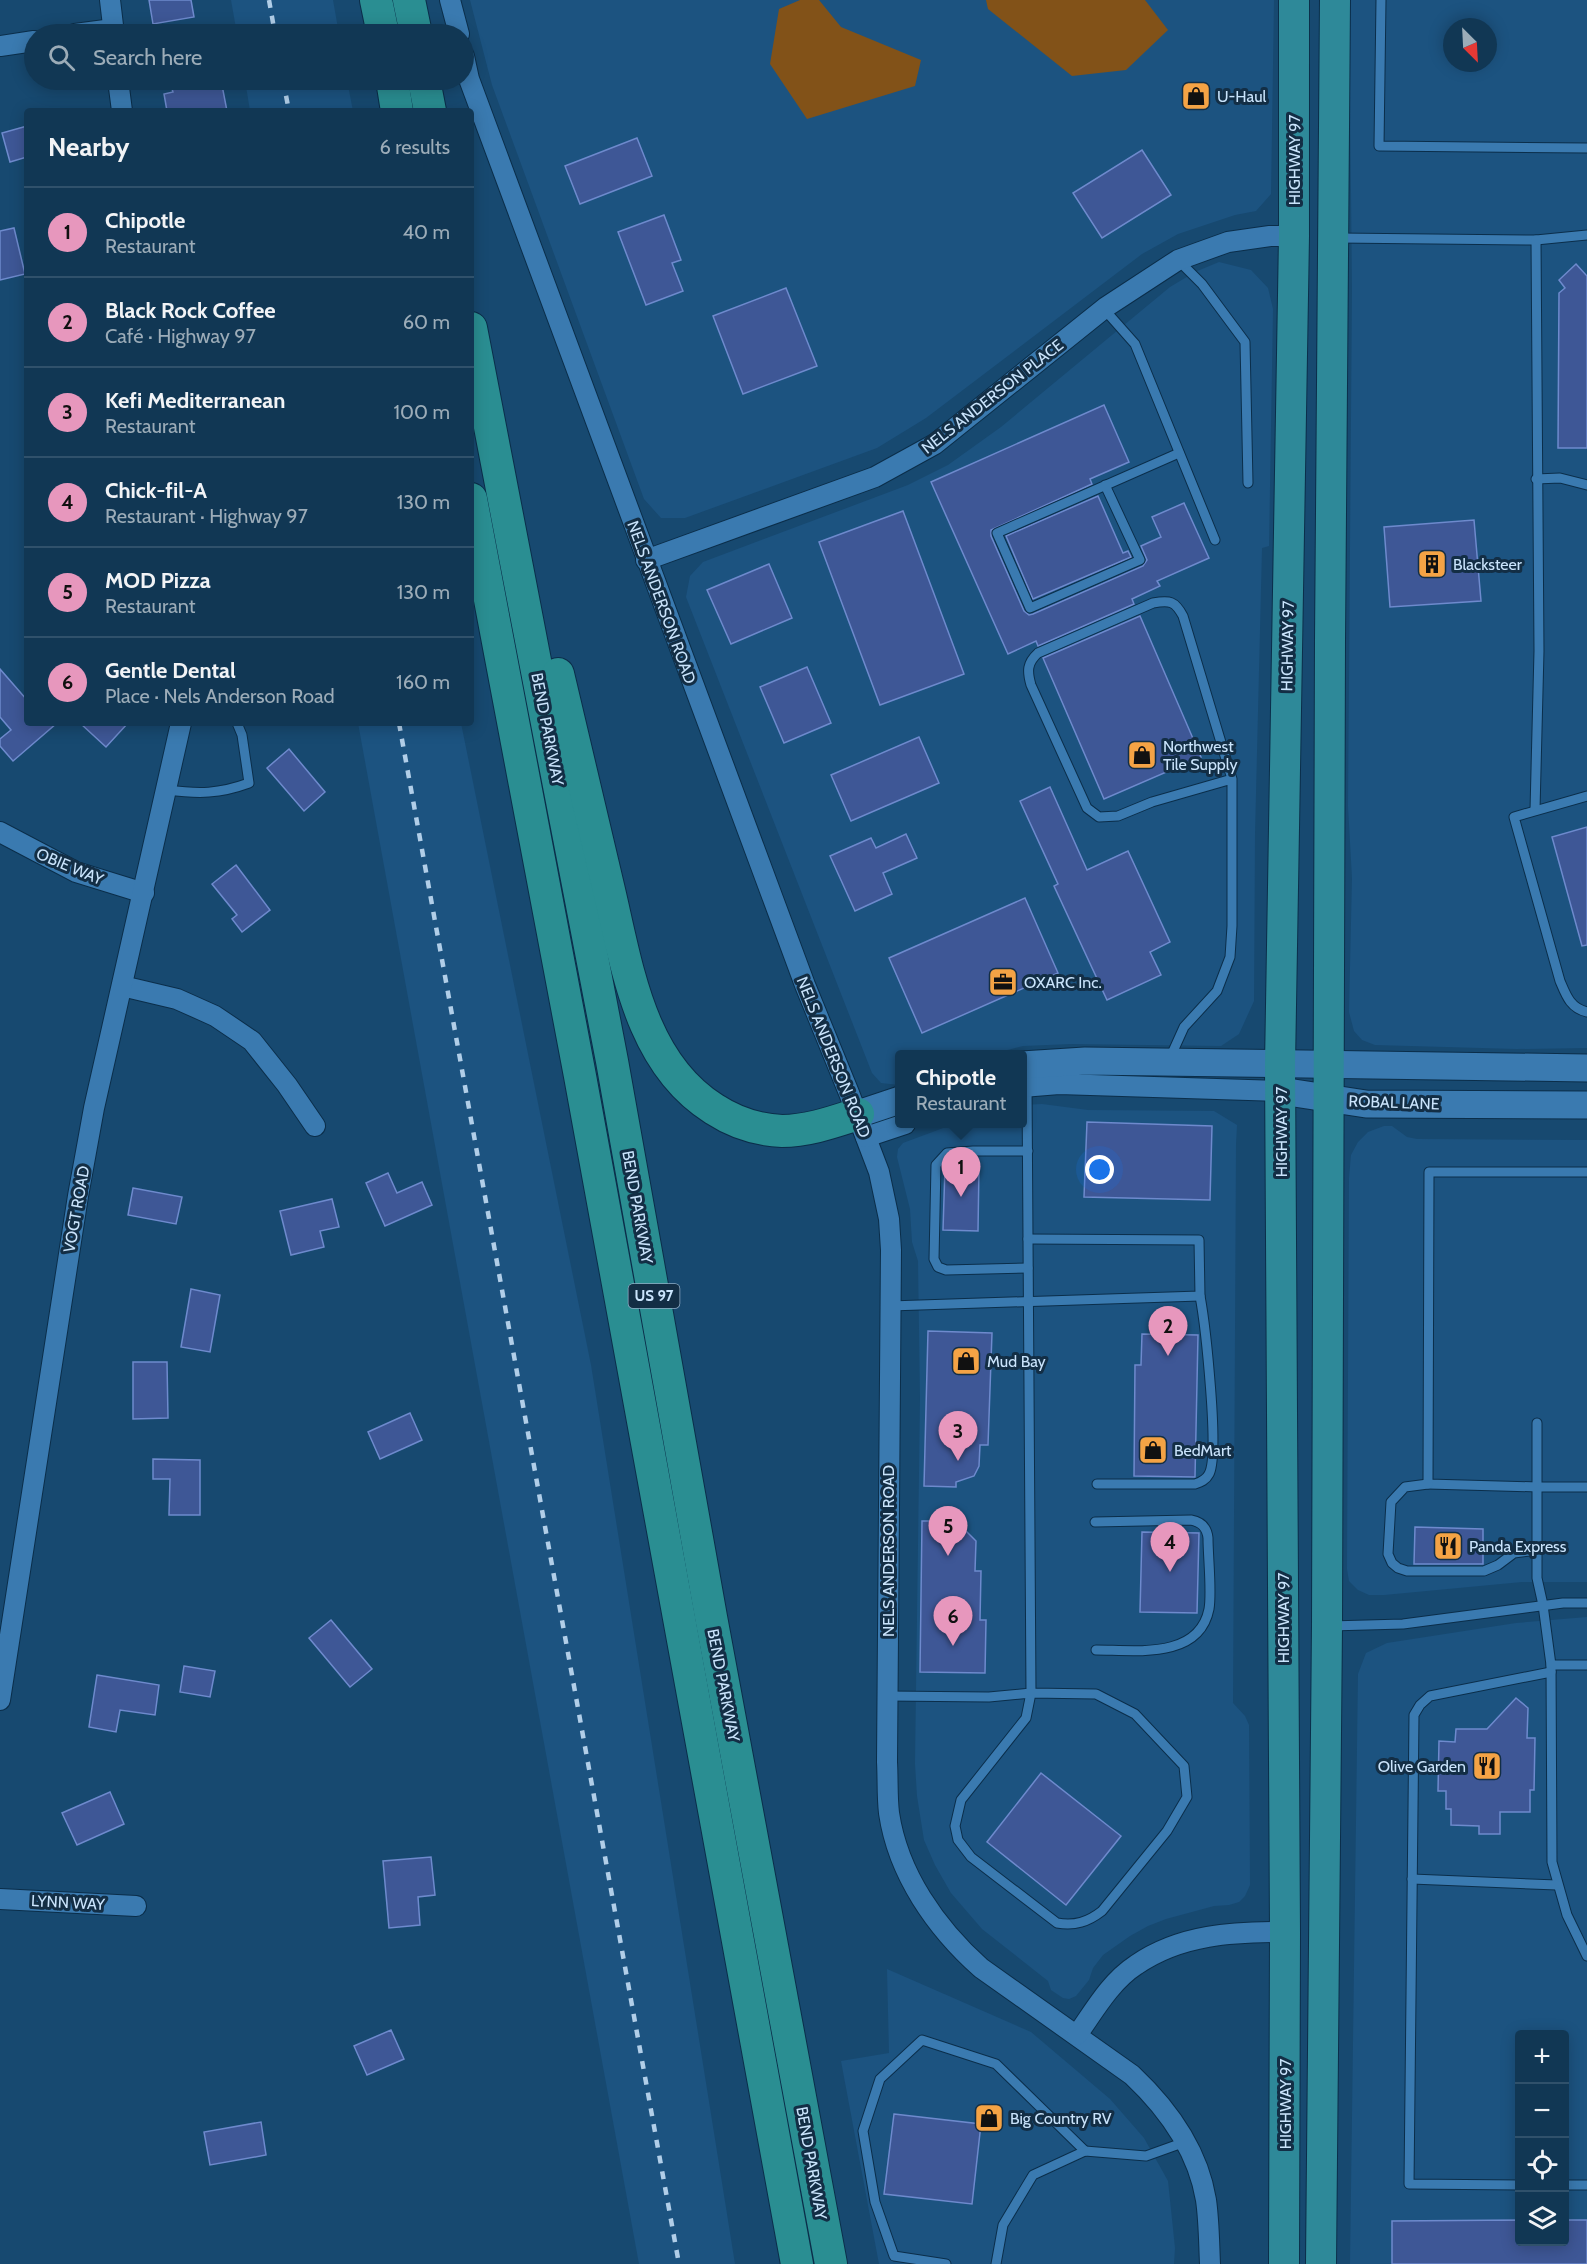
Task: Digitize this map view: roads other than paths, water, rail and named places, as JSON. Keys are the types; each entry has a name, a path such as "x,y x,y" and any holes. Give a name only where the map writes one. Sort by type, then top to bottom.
{"highway":[{"path":"376,0 381,24"},
{"path":"409,0 414,24"},
{"path":"394,90 397,108"},
{"path":"426,90 429,108"},
{"name":"BEND PARKWAY","path":"474,344 612,1061 831,2264"},
{"name":"BEND PARKWAY","path":"474,515 585,1099 797,2264"},
{"path":"506,515 548,635 632,985 654,1044 684,1087 727,1117 755,1127 784,1131 862,1126"}],"main road":[{"name":"HIGHWAY 97","path":"1284,2264 1286,1932 1280,1078 1294,236 1294,0"},
{"path":"1308,0 1312,26 1312,215 1318,228 1332,238"},
{"path":"1321,2264 1327,1626 1332,238 1335,0"},
{"name":"ROBAL LANE","path":"1027,1078 1085,1061 1168,1063 1280,1078 1329,1098 1366,1104 1587,1105"},
{"name":"ROBAL LANE","path":"1280,1078 1328,1066 1587,1068"},
{"path":"862,1126 895,1103"}],"street":[{"path":"110,0 112,24"},
{"path":"450,0 456,24"},
{"path":"0,46 24,42"},
{"path":"119,90 122,108"},
{"name":"NELS ANDERSON ROAD","path":"473,90 805,985 882,1182 889,1219 890,1306 887,1762 890,1813 897,1847 920,1895 944,1931 961,1950 981,1968 1132,2075 1169,2115 1185,2142 1206,2197 1210,2264"},
{"name":"NELS ANDERSON PLACE","path":"646,560 875,477 935,444 1104,309 1178,260 1228,242 1270,236 1294,236"},
{"name":"VOGT ROAD","path":"0,1700 6,1631 94,1108 180,726"},
{"name":"OBIE WAY","path":"0,832 76,872 144,893"},
{"path":"122,986 177,999 215,1016 252,1041 287,1085 315,1126"},
{"name":"ROBAL LANE","path":"1027,1079 1069,1085 1280,1078"},
{"path":"862,1126 895,1124"},
{"name":"LYNN WAY","path":"0,1899 136,1906"},
{"path":"1077,2035 1101,2000 1118,1981 1135,1965 1162,1950 1215,1934 1286,1932"}],"lane":[{"path":"1381,0 1379,146 1587,148"},
{"path":"1332,238 1536,240 1587,236"},
{"path":"1535,810 1539,651 1536,240"},
{"path":"1178,260 1202,284 1245,342 1248,483"},
{"path":"1104,309 1135,344 1215,540"},
{"path":"1106,485 1140,560 1030,608 997,533 1106,485 1179,453"},
{"path":"1536,479 1560,478 1587,485"},
{"path":"1168,1063 1184,1027 1217,991 1230,957 1232,779 1183,616 1176,604 1169,600 1153,603 1038,653 1031,660 1027,672 1031,685 1087,808 1099,817 1118,816 1152,802 1232,779"},
{"path":"167,790 194,793 226,791 249,783 242,735 238,726"},
{"path":"1587,796 1514,817 1560,981 1571,1003 1587,1012"},
{"path":"887,1696 989,1697 1031,1693 1096,1694 1135,1714 1184,1766 1187,1797 1167,1831 1102,1911 1081,1923 1069,1925 1057,1923 971,1857 958,1840 955,1826 961,1800 1026,1718 1031,1693 1027,1128"},
{"path":"1028,1151 973,1151 947,1154 936,1165 934,1252 934,1259 938,1267 946,1270 1028,1268"},
{"path":"1428,1484 1429,1172 1587,1172"},
{"path":"1028,1239 1199,1240 1200,1296 1211,1402 1210,1473 1204,1481 1195,1484 1097,1484"},
{"path":"890,1306 1200,1296"},
{"path":"1537,1423 1537,1578 1543,1605 1551,1669 1551,1842 1557,1885 1567,1915 1587,1956"},
{"path":"1537,1550 1514,1553 1498,1565 1484,1571 1407,1571 1392,1563 1389,1554 1391,1503 1404,1487 1428,1484 1538,1488 1587,1487"},
{"path":"1095,1522 1191,1520 1201,1523 1208,1538 1209,1608 1205,1620 1197,1631 1178,1645 1156,1650 1096,1650"},
{"path":"1327,1626 1403,1624 1543,1605 1587,1603"},
{"path":"1515,2185 1409,2184 1414,1715 1420,1705 1430,1696 1551,1669 1587,1665"},
{"path":"1412,1879 1557,1885"},
{"path":"946,2264 895,2260 875,2202 863,2131 880,2079 922,2040 996,2064 1085,2151"},
{"path":"996,2264 1003,2225 1033,2175 1085,2151 1146,2156 1185,2142"},
{"path":"1569,2185 1587,2185"}],"railway":[{"path":"269,0 273,24"},
{"path":"285,90 288,108"},
{"path":"400,726 679,2264"}],"place":[{"name":"U-Haul","path":"1196,96"},
{"name":"Blacksteer","path":"1432,564"},
{"name":"Northwest Tile Supply","path":"1142,755"},
{"name":"OXARC Inc.","path":"1003,982"},
{"name":"Chipotle","path":"961,1197"},
{"name":"Black Rock Coffee","path":"1168,1356"},
{"name":"Mud Bay","path":"966,1361"},
{"name":"BedMart","path":"1153,1450"},
{"name":"Kefi Mediterranean","path":"958,1461"},
{"name":"Panda Express","path":"1448,1546"},
{"name":"MOD Pizza","path":"948,1556"},
{"name":"Chick-fil-A","path":"1170,1572"},
{"name":"Gentle Dental","path":"953,1646"},
{"name":"Olive Garden","path":"1487,1766"},
{"name":"Big Country RV","path":"989,2118"}]}
